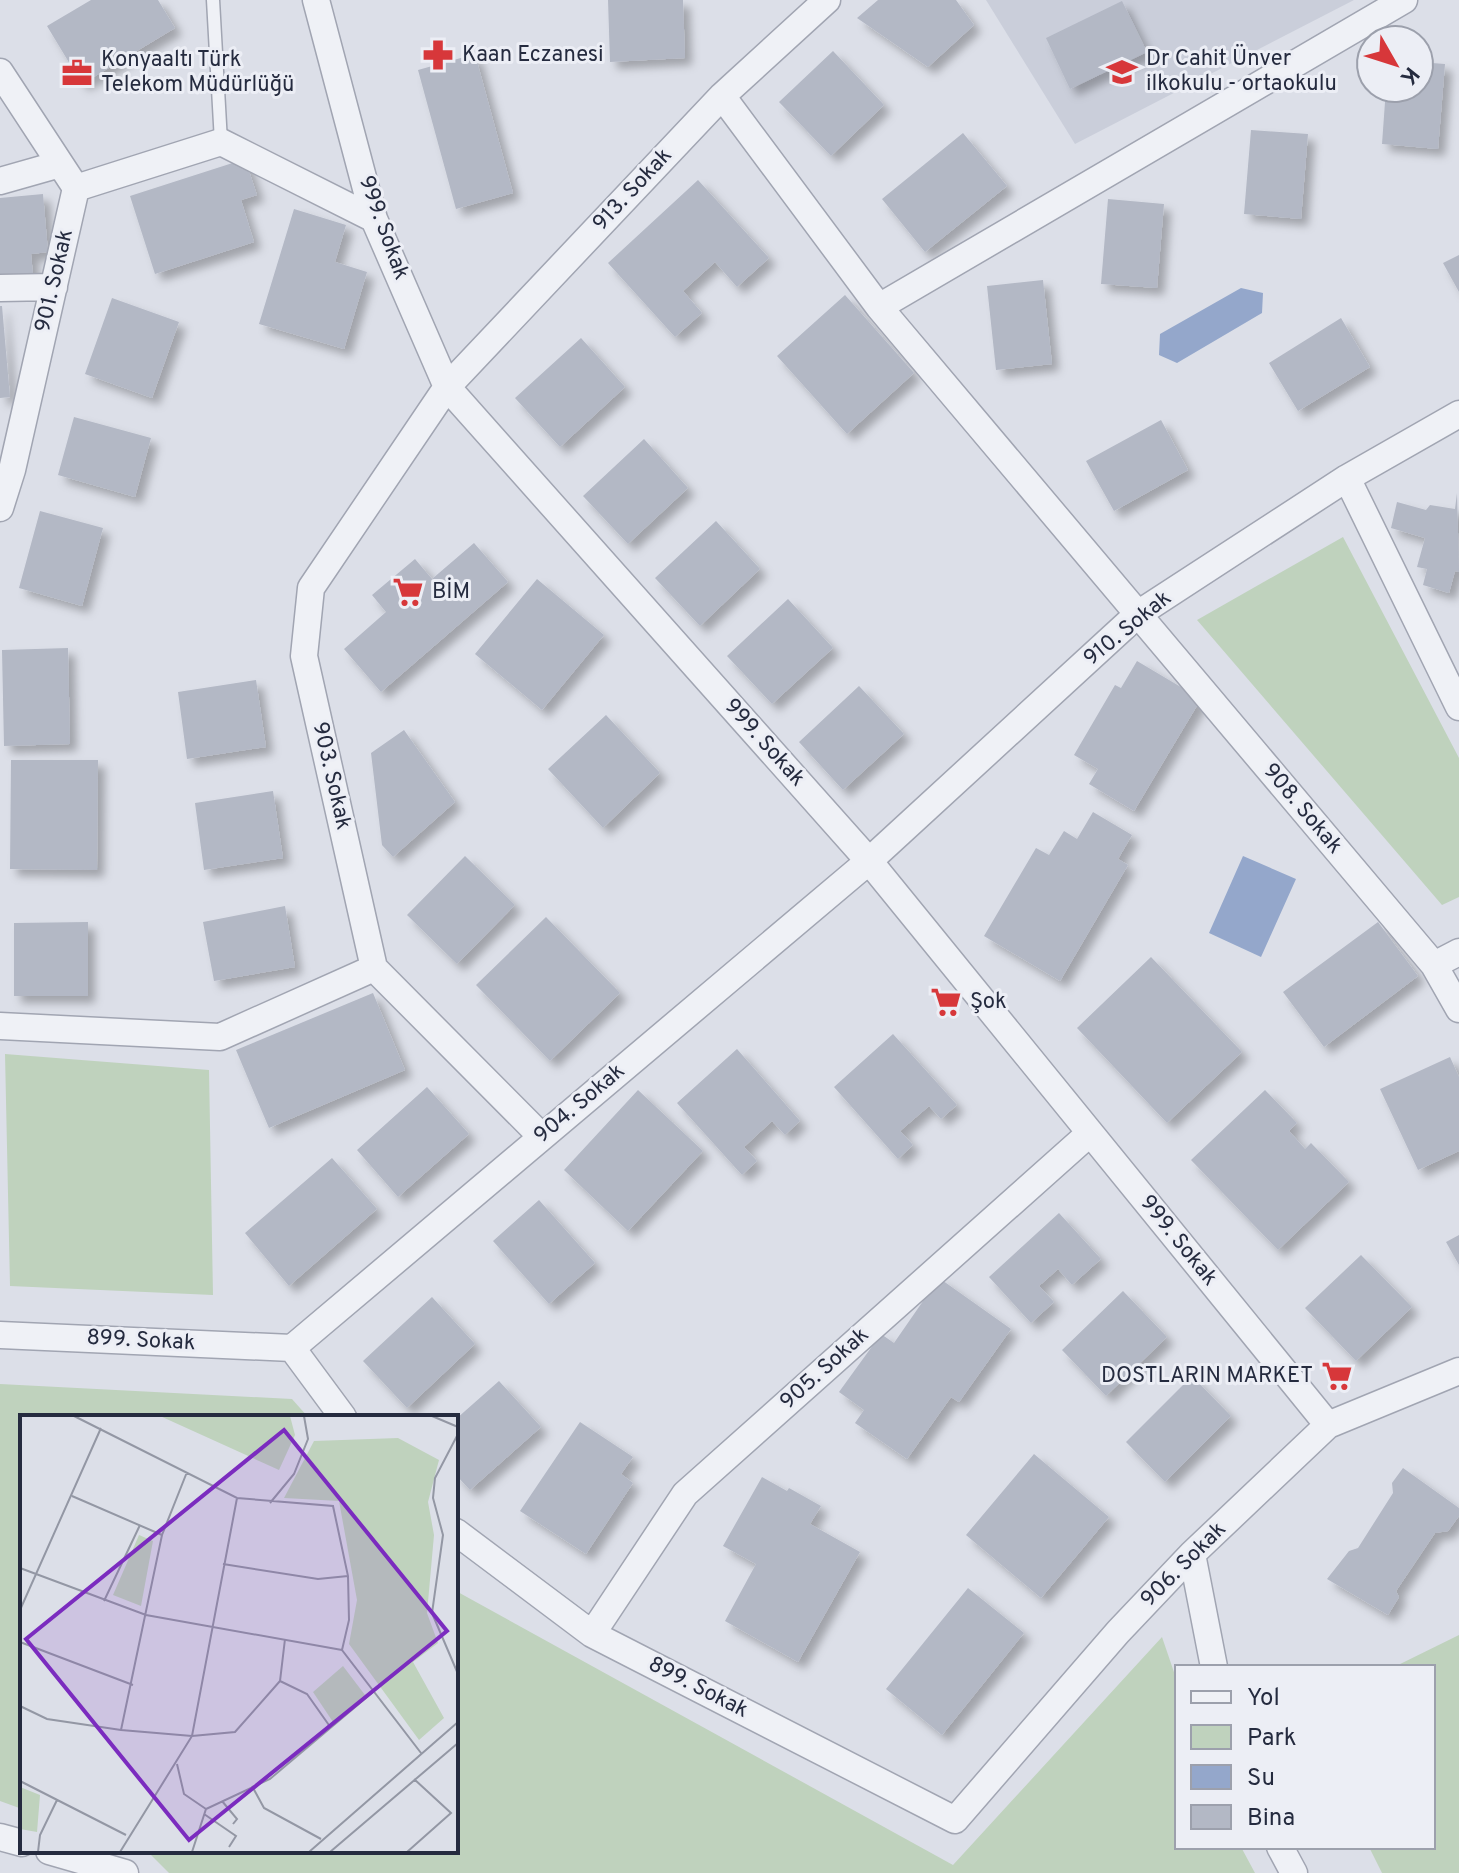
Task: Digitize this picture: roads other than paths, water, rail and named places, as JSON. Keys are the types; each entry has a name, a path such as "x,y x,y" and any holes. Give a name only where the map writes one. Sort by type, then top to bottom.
{"street":[{"name":"999. Sokak","path":"316,0 374,219 447,387 869,861 1328,1425"},
{"name":"913. Sokak","path":"447,387 722,96 827,0"},
{"path":"879,307 1404,0"},
{"path":"0,72 76,188 221,142 374,219"},
{"name":"908. Sokak","path":"722,96 879,307 1434,965 1459,1009"},
{"path":"0,181 60,164"},
{"name":"901. Sokak","path":"0,508 6,469 54,287 76,188"},
{"path":"0,288 54,287"},
{"name":"903. Sokak","path":"374,968 304,656 311,588 447,387"},
{"name":"910. Sokak","path":"869,861 1138,614 1347,478 1459,414"},
{"path":"1347,478 1459,707"},
{"name":"904. Sokak","path":"292,1348 869,861"},
{"path":"1434,965 1459,952"},
{"path":"0,1026 220,1037 374,968 542,1137"},
{"name":"905. Sokak","path":"592,1634 685,1494 1090,1133"},
{"name":"899. Sokak","path":"0,1335 292,1348"},
{"path":"292,1348 342,1415"},
{"name":"906. Sokak","path":"955,1820 1118,1632 1192,1554 1328,1425 1459,1371"},
{"name":"899. Sokak","path":"458,1534 592,1634 955,1820"},
{"path":"1192,1554 1214,1665"},
{"path":"0,1837 20,1842"},
{"path":"1281,1849 1294,1873"},
{"path":"56,1853 125,1873"}],"lane":[{"path":"213,0 221,142"}],"water":[{"path":"1241,288 1263,293 1262,313 1177,363 1159,355 1160,334"},
{"path":"1243,856 1296,879 1261,957 1209,933"}],"place":[{"name":"Kaan Eczanesi","path":"438,55"},
{"name":"Dr Cahit Ünver ilkokulu - ortaokulu","path":"1122,72"},
{"name":"Konyaaltı Türk Telekom Müdürlüğü","path":"77,73"},
{"name":"BİM","path":"408,592"},
{"name":"Şok","path":"946,1002"},
{"name":"DOSTLARIN MARKET","path":"1337,1376"}]}
